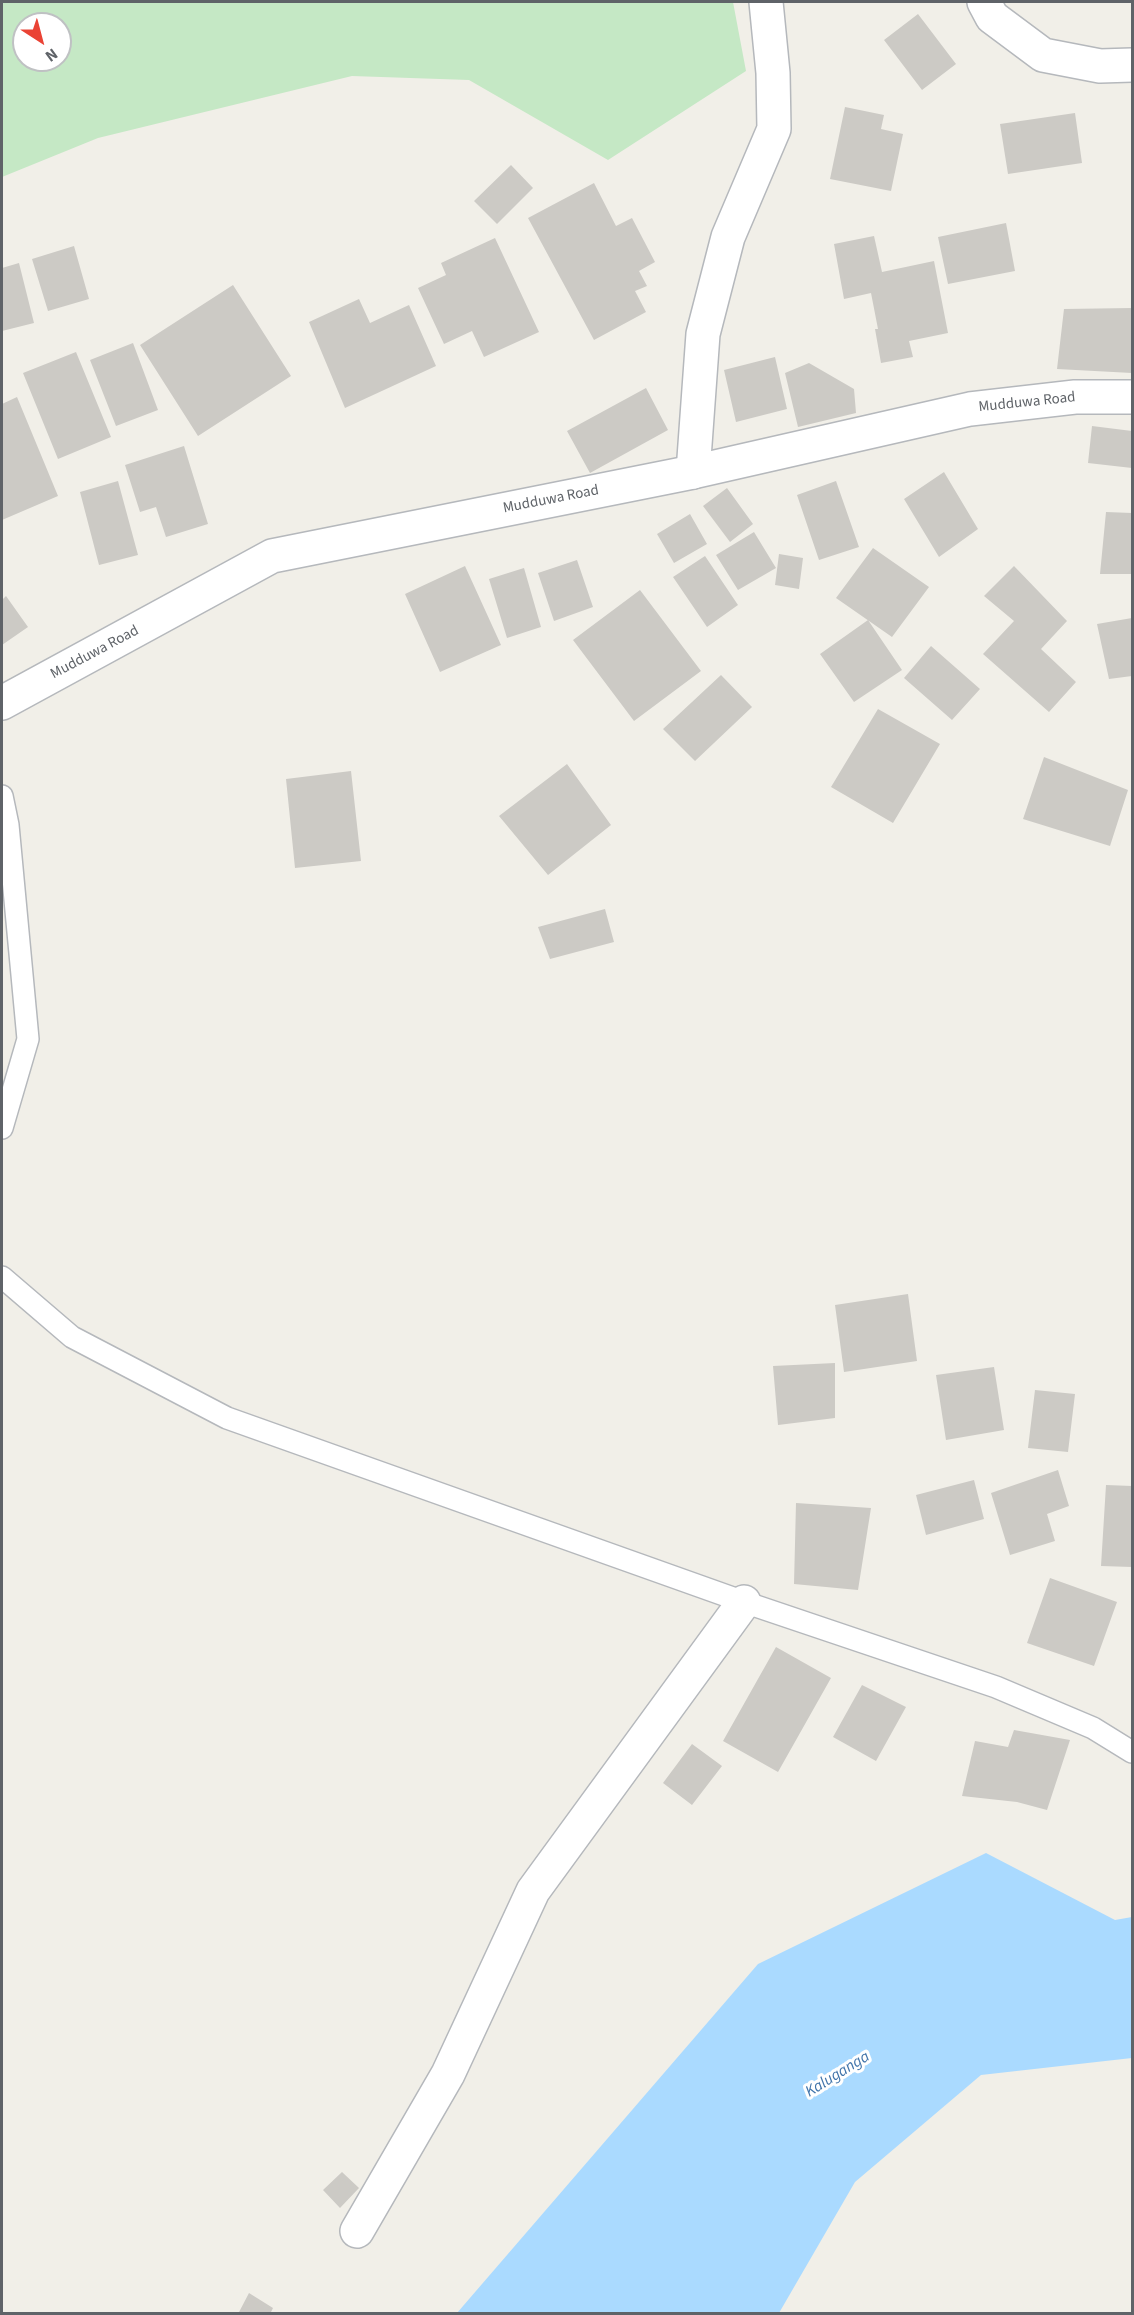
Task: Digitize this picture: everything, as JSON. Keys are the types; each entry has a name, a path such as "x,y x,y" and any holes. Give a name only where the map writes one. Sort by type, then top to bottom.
{"street":[{"path":"693,472 703,334 728,237 774,129 773,73 766,2"},
{"path":"984,2 992,17 1043,54 1100,66 1132,65"},
{"name":"Mudduwa Road","path":"2,703 272,556 693,472 970,409 1076,397 1132,397"},
{"path":"357,2231 448,2074 533,1891 744,1602"}],"lane":[{"path":"2,796 8,825 28,1039 2,1128"},
{"path":"2,1277 72,1337 228,1418 744,1602 996,1687 1093,1728 1132,1752"}],"green space":[{"path":"2,2 733,2 746,71 608,160 469,80 352,76 98,138 2,177"}],"water":[{"name":"Kaluganga","path":"986,1853 1115,1920 1132,1917 1132,2058 981,2075 855,2182 779,2313 457,2313 758,1964"}],"building":[{"path":"918,14 956,64 922,90 884,40"},
{"path":"845,107 884,115 881,129 903,134 891,191 830,179"},
{"path":"1075,113 1082,163 1008,174 1000,124"},
{"path":"511,165 533,188 497,224 474,201"},
{"path":"594,183 616,226 632,218 655,262 639,271 647,286 635,291 646,312 594,340 528,218"},
{"path":"1006,223 1015,271 948,284 938,237"},
{"path":"874,236 882,272 934,261 948,333 909,341 913,357 881,363 875,329 878,329 871,293 844,299 834,244"},
{"path":"495,238 539,332 484,357 472,331 444,344 418,288 446,275 441,263"},
{"path":"74,246 89,299 48,311 32,259"},
{"path":"19,263 34,323 2,331 2,268"},
{"path":"233,285 291,376 198,436 140,345"},
{"path":"359,299 370,323 409,305 436,366 345,408 309,322"},
{"path":"1132,308 1132,373 1057,369 1064,309"},
{"path":"133,343 158,410 116,426 90,360"},
{"path":"76,352 111,437 58,459 23,373"},
{"path":"775,357 787,409 736,422 724,370"},
{"path":"809,363 854,389 856,413 798,427 785,373"},
{"path":"646,388 668,430 590,473 567,431"},
{"path":"17,397 58,496 2,520 2,404"},
{"path":"1092,426 1132,431 1132,468 1088,463"},
{"path":"184,446 208,524 166,537 156,507 140,512 125,465"},
{"path":"944,472 978,529 939,557 904,499"},
{"path":"118,481 138,555 99,565 80,492"},
{"path":"836,481 859,547 819,560 797,495"},
{"path":"727,488 753,524 730,542 703,506"},
{"path":"1106,512 1132,513 1132,574 1100,574"},
{"path":"690,514 707,544 674,563 657,534"},
{"path":"754,532 776,568 738,590 716,555"},
{"path":"873,548 929,587 892,637 836,598"},
{"path":"779,554 803,558 799,589 775,585"},
{"path":"705,556 738,605 707,627 673,577"},
{"path":"577,560 593,607 554,621 538,573"},
{"path":"465,566 501,645 440,672 405,594"},
{"path":"1014,566 1067,621 1041,649 1076,682 1049,712 983,654 1014,621 984,596"},
{"path":"524,568 541,627 507,638 489,579"},
{"path":"640,590 701,671 634,721 573,640"},
{"path":"6,596 28,627 2,645 2,600"},
{"path":"1132,618 1132,676 1109,679 1097,624"},
{"path":"868,620 902,670 854,702 820,654"},
{"path":"931,646 980,689 952,720 904,678"},
{"path":"721,675 752,707 695,761 663,729"},
{"path":"878,709 940,744 893,823 831,787"},
{"path":"1044,757 1128,790 1110,846 1023,819"},
{"path":"567,764 611,825 548,875 499,816"},
{"path":"351,771 361,861 295,868 286,779"},
{"path":"605,909 614,942 550,959 538,927"},
{"path":"908,1294 917,1361 844,1372 835,1305"},
{"path":"835,1363 835,1418 778,1425 773,1366"},
{"path":"994,1367 1004,1430 946,1440 936,1375"},
{"path":"1035,1390 1075,1394 1068,1452 1028,1448"},
{"path":"1058,1470 1069,1506 1047,1514 1055,1541 1010,1555 991,1493"},
{"path":"974,1480 984,1519 926,1535 916,1495"},
{"path":"1106,1485 1132,1486 1132,1567 1101,1566"},
{"path":"796,1503 871,1508 858,1590 794,1584"},
{"path":"1050,1578 1117,1602 1094,1666 1027,1643"},
{"path":"776,1647 831,1678 778,1772 723,1741"},
{"path":"862,1685 906,1707 876,1761 833,1737"},
{"path":"1014,1730 1070,1740 1047,1810 1017,1802 962,1796 975,1741 1008,1747"},
{"path":"692,1744 722,1766 692,1805 663,1783"},
{"path":"342,2172 359,2188 340,2208 323,2190"},
{"path":"249,2293 273,2308 270,2314 238,2314"}]}
